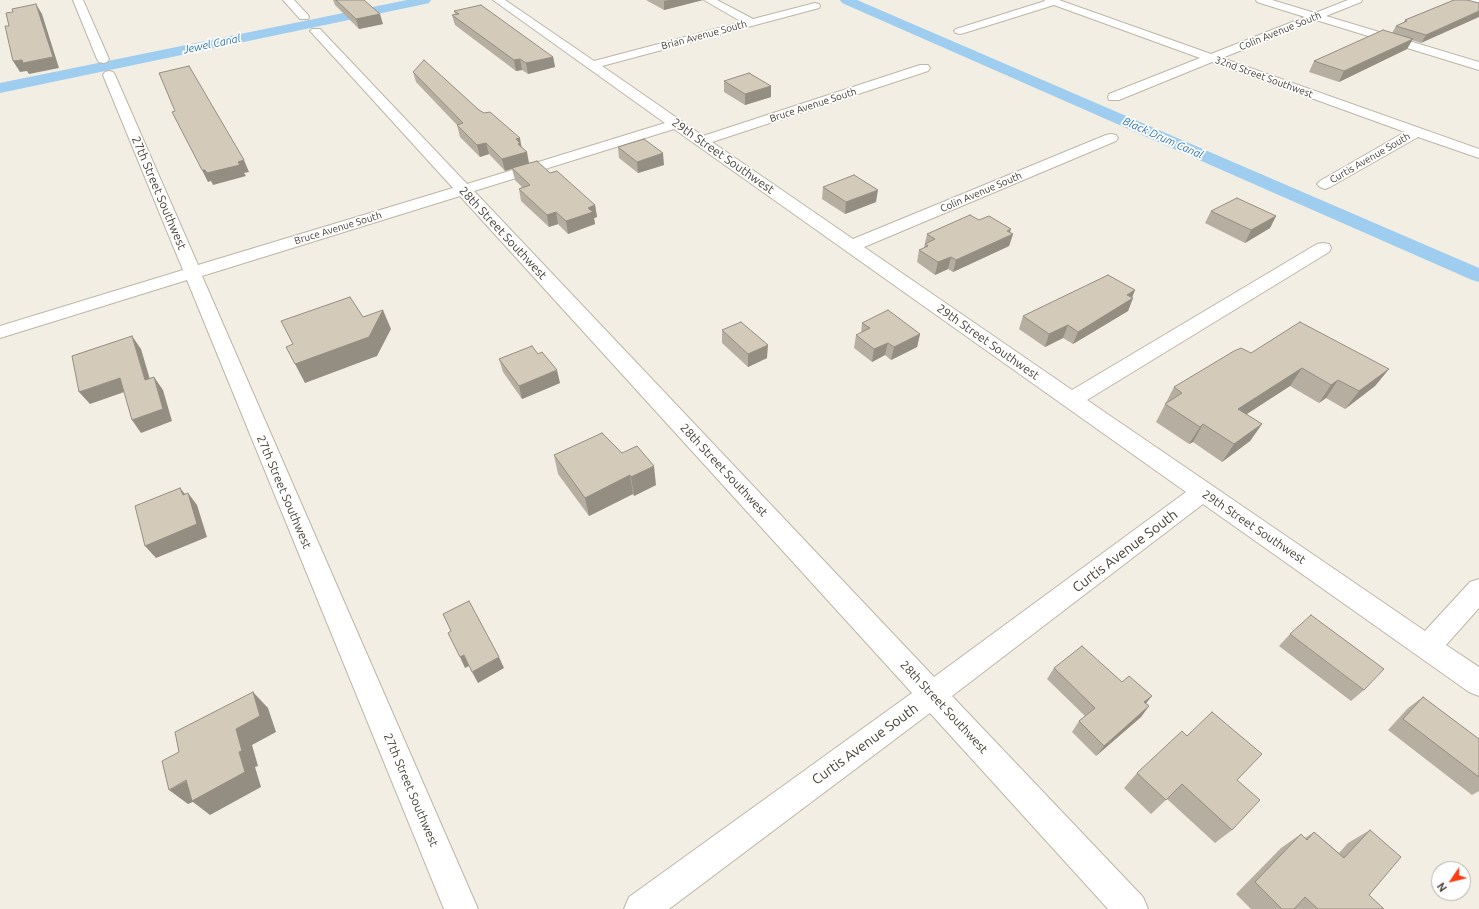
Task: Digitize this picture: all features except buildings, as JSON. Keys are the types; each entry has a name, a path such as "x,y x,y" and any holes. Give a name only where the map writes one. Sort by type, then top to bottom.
{"street":[{"name":"27th Street Southwest","path":"78,0 461,909"},
{"name":"28th Street Southwest","path":"288,0 1132,909"},
{"name":"29th Street Southwest","path":"498,0 1479,683"},
{"path":"709,0 752,23"},
{"path":"1262,0 1479,66"},
{"name":"Colin Avenue South","path":"1114,97 1357,0"},
{"path":"1474,0 1479,1"},
{"path":"960,31 1051,1"},
{"name":"32nd Street Southwest","path":"1051,1 1479,154"},
{"name":"Brian Avenue South","path":"593,65 815,6"},
{"name":"Bruce Avenue South","path":"702,141 924,68"},
{"name":"Bruce Avenue South","path":"0,332 677,124"},
{"name":"Curtis Avenue South","path":"1324,184 1416,132"},
{"name":"Colin Avenue South","path":"852,246 1111,138"},
{"path":"1072,400 1323,248"},
{"name":"Curtis Avenue South","path":"641,909 933,694 1203,492"},
{"path":"1427,646 1479,590"}],"waterway":[{"name":"Jewel Canal","path":"0,88 425,0"},
{"name":"Black Drum Canal","path":"846,0 1479,276"}]}
